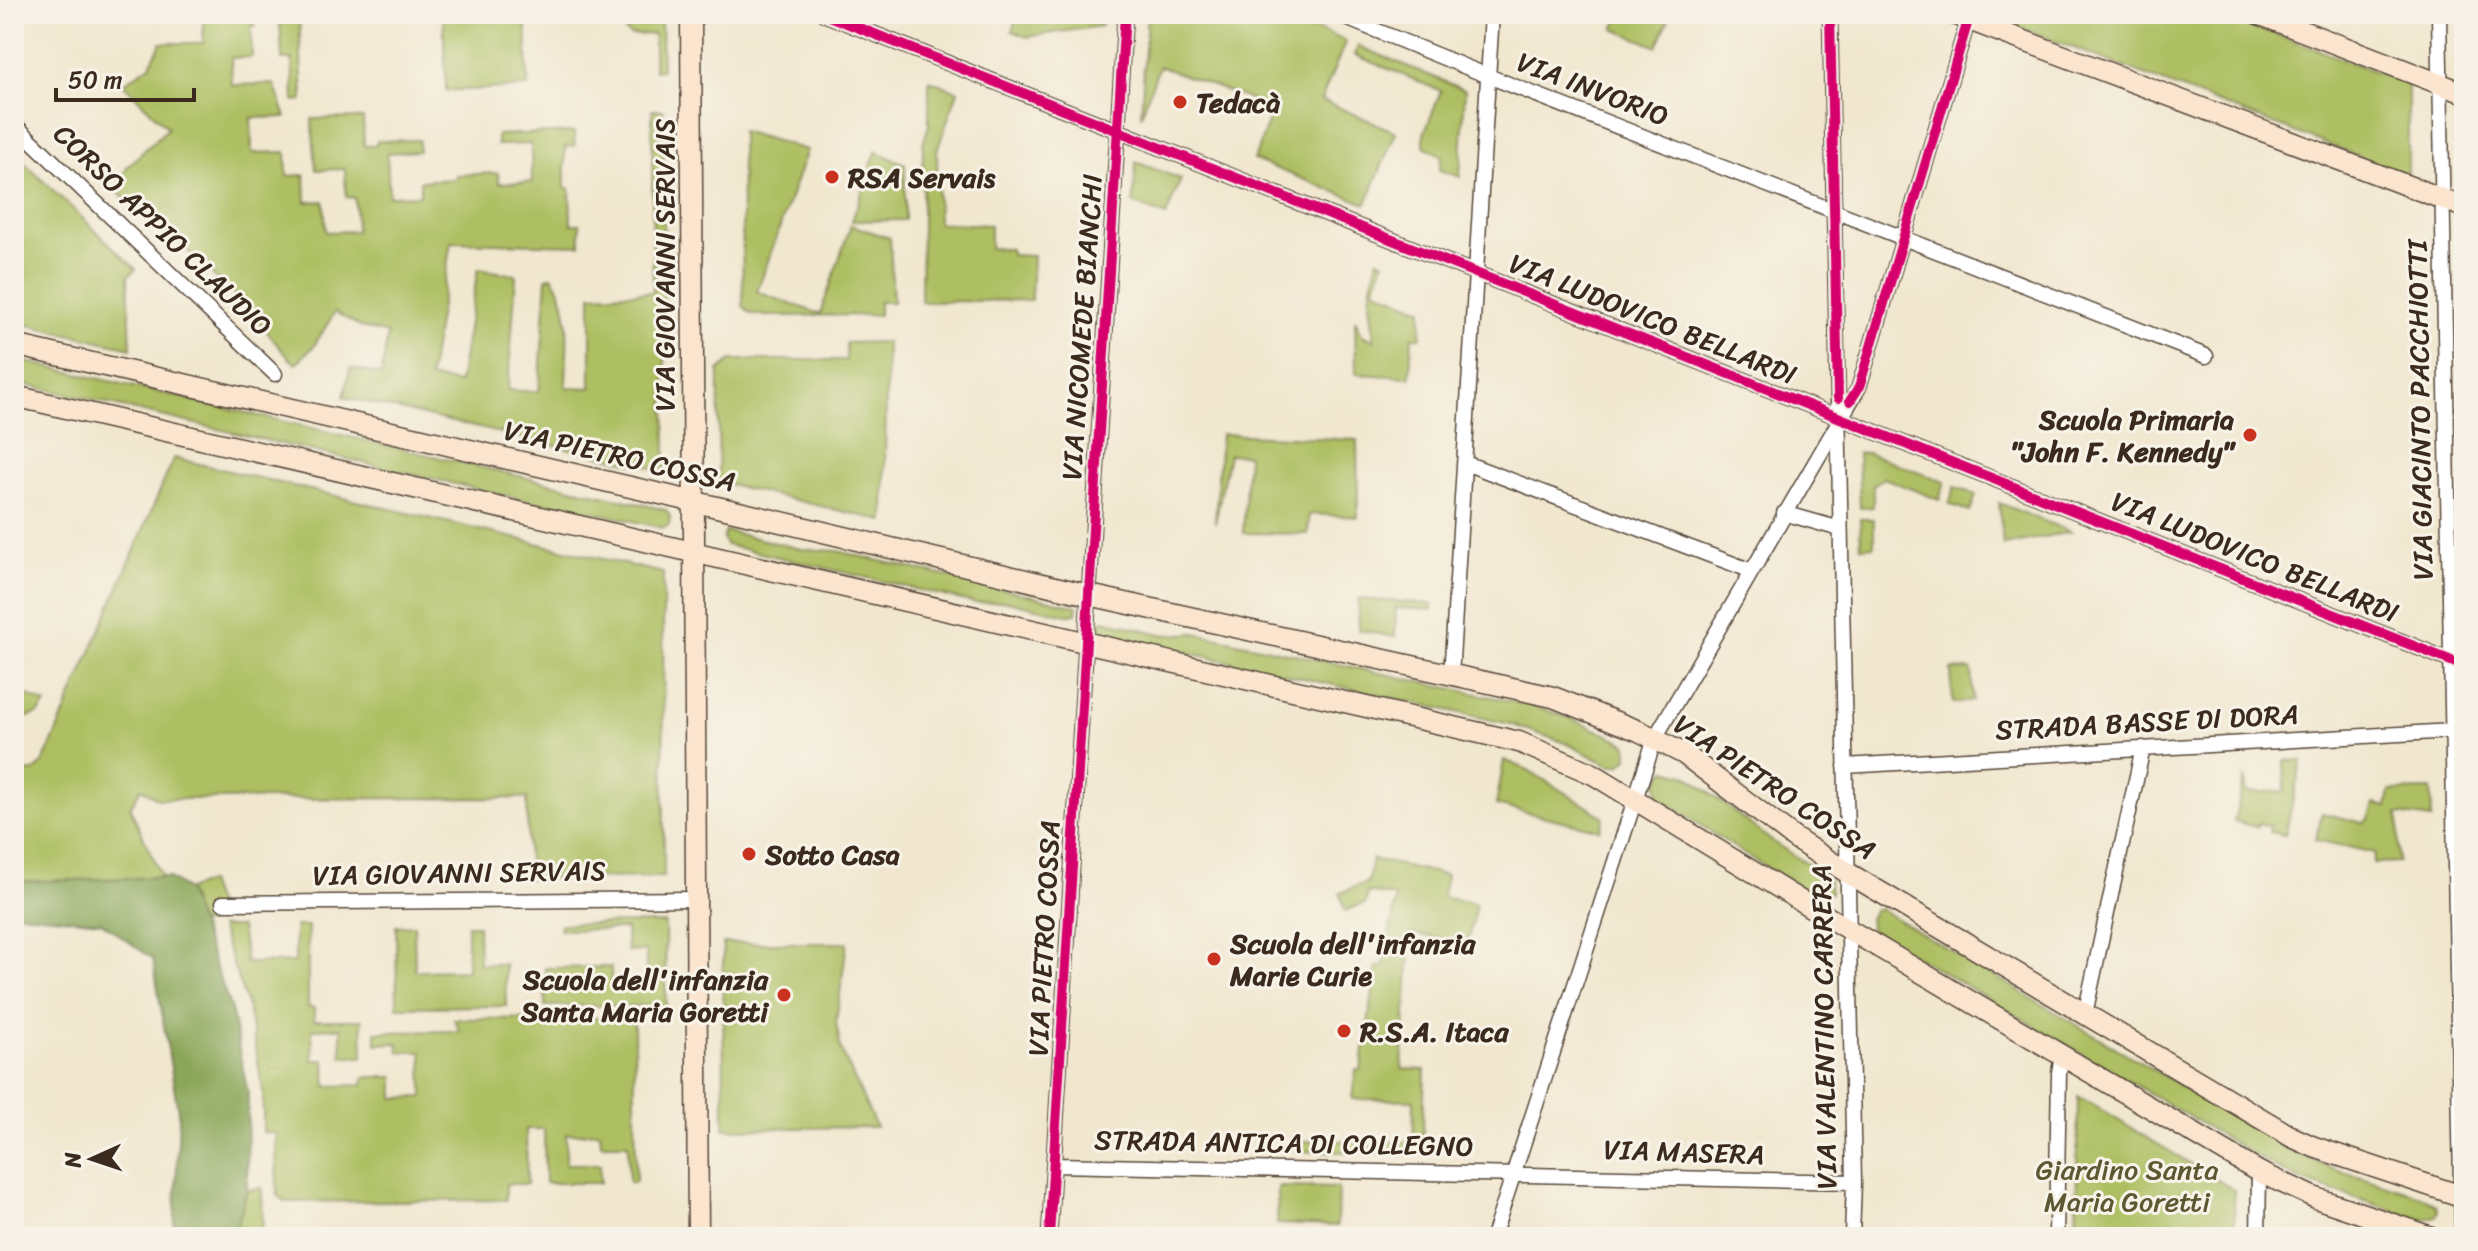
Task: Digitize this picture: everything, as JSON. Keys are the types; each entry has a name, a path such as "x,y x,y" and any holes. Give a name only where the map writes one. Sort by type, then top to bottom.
{"main road":[{"name":"VIA GIOVANNI SERVAIS","path":"691,14 698,1237"},
{"path":"2258,14 2464,93"},
{"path":"1964,16 2464,207"},
{"name":"VIA PIETRO COSSA","path":"14,345 1089,595 1553,697 1583,707 1684,754 1794,838 1848,873 2292,1137 2463,1197"},
{"path":"14,396 1519,742 1593,774 1849,930 2259,1172 2316,1198 2431,1237"}],"street":[{"name":"VIA LUDOVICO BELLARDI","path":"824,14 2457,664"},
{"name":"VIA NICOMEDE BIANCHI","path":"1086,642 1125,14"},
{"name":"VIA INVORIO","path":"1336,14 1833,210"},
{"path":"1451,676 1492,14"},
{"name":"VIA VALENTINO CARRERA","path":"1830,14 1854,1182 1852,1237"},
{"name":"VIA GIACINTO PACCHIOTTI","path":"2439,14 2457,664 2452,731 2462,1237"},
{"name":"STRADA ANTICA DI COLLEGNO","path":"1493,1237 1655,738 1859,387 1904,239 1964,16"},
{"name":"CORSO APPIO CLAUDIO","path":"14,124 275,374"},
{"path":"1833,210 2206,356"},
{"path":"1465,463 1752,571"},
{"path":"1784,513 1840,529"},
{"name":"VIA PIETRO COSSA","path":"1049,1237 1086,642"},
{"name":"STRADA BASSE DI DORA","path":"1845,766 2452,731"},
{"path":"2085,1014 2143,748"},
{"name":"VIA GIOVANNI SERVAIS","path":"223,903 695,899"},
{"path":"2056,1237 2059,1073 2062,1055"},
{"name":"STRADA ANTICA DI COLLEGNO","path":"1054,1165 1513,1173"},
{"path":"2258,1237 2259,1172"},
{"name":"VIA MASERA","path":"1513,1173 1854,1182"}],"green space":[{"path":"207,14 255,14 255,26 251,26 252,57 231,58 232,85 274,84 286,117 251,118 252,153 286,152 287,176 305,175 306,202 324,201 326,232 356,231 355,198 346,197 345,169 316,170 312,119 363,118 364,146 376,145 377,141 419,140 419,151 387,153 389,196 420,195 420,181 455,179 456,175 498,173 499,183 532,182 531,144 497,145 497,135 574,132 575,146 565,147 565,188 570,188 571,224 580,224 580,245 451,242 429,378 459,383 478,269 516,275 508,390 539,392 547,278 552,276 559,288 566,315 566,387 591,388 591,295 653,292 652,110 663,110 666,471 344,397 350,368 381,375 388,334 361,327 335,312 313,347 296,364 226,287 145,210 136,209 116,190 127,167 168,128 123,84 150,65 161,43 203,43"},
{"path":"285,14 299,14 303,100 294,101 292,59 282,60 280,22 285,22"},
{"path":"443,14 526,14 528,87 446,91"},
{"path":"598,14 661,14 662,70 654,70 654,34 630,35 618,24 598,26"},
{"path":"1018,14 1102,14 1101,26 1027,37 1012,31"},
{"path":"1147,14 1280,14 1346,41 1321,100 1396,132 1366,204 1254,160 1273,108 1159,66 1141,116"},
{"path":"1621,14 1671,14 1657,47 1614,29"},
{"path":"2008,14 2223,14 2408,84 2408,175 2005,22"},
{"path":"1358,46 1465,90 1460,177 1439,170 1442,156 1424,146 1424,134 1441,91 1355,55"},
{"path":"929,80 958,91 937,151 938,223 990,225 990,248 1010,249 1011,255 1033,256 1031,300 921,302 923,144 929,125"},
{"path":"741,131 807,150 757,292 820,314 851,225 890,238 893,302 879,302 879,315 765,316 750,313 743,306"},
{"path":"876,152 905,164 905,220 852,221"},
{"path":"14,153 136,269 128,276 131,348 14,322"},
{"path":"1136,162 1181,179 1166,216 1133,203"},
{"path":"1378,259 1384,262 1374,289 1422,309 1421,337 1412,337 1410,377 1356,374 1355,319 1362,335 1373,340 1370,300"},
{"path":"887,342 884,521 718,482 719,371 732,360 846,360 846,343"},
{"path":"14,359 666,510 670,516 669,525 663,528 562,505 542,504 14,382"},
{"path":"1221,434 1357,440 1358,517 1309,514 1308,534 1243,533 1248,455 1229,454 1215,523"},
{"path":"1858,453 1868,453 1945,482 1939,500 1884,478 1873,485 1873,507 1860,508"},
{"path":"174,458 663,573 664,877 528,879 527,798 158,799 141,788 130,808 162,877 14,882 14,770 34,771 43,761"},
{"path":"1955,487 1976,495 1970,512 1949,504"},
{"path":"1999,503 2071,532 2003,545"},
{"path":"1860,519 1874,519 1874,546 1861,547"},
{"path":"726,531 801,549 837,551 1077,606 1076,613 1067,615 1007,601 975,603 726,545 723,539"},
{"path":"1358,599 1432,604 1432,610 1396,608 1395,637 1359,630"},
{"path":"1103,620 1166,635 1195,633 1533,706 1622,741 1627,745 1628,758 1620,765 1609,765 1566,743 1510,724 1095,632 1094,626"},
{"path":"1971,669 1973,701 1953,703 1951,670"},
{"path":"14,689 46,704 38,714 14,721"},
{"path":"1504,760 1528,770 1604,817 1600,830 1496,805"},
{"path":"2302,760 2285,835 2269,832 2270,826 2259,823 2257,827 2234,821 2245,777 2246,793 2285,791 2284,761"},
{"path":"1666,770 1688,776 1773,842 1828,877 1830,893 1819,898 1659,798 1657,781"},
{"path":"2431,790 2432,819 2398,814 2399,862 2373,863 2375,853 2316,840 2322,813 2363,823 2369,819 2374,804 2387,807 2390,791"},
{"path":"1372,859 1446,875 1442,897 1476,904 1468,942 1411,934 1402,1069 1425,1070 1422,1154 1297,1151 1290,1141 1361,1141 1361,1146 1377,1146 1378,1142 1413,1142 1414,1100 1352,1099 1356,1070 1361,1070 1377,966 1383,967 1396,897 1368,892 1366,903 1345,911 1340,893 1368,882"},
{"path":"168,877 187,890 231,1009 248,1094 247,1190 234,1237 174,1237 179,1117 153,959 101,922 14,913 14,882"},
{"path":"208,882 221,917 200,925 187,890"},
{"path":"1880,909 2293,1152 2329,1167 2421,1196 2436,1205 2439,1211 2436,1216 2423,1220 2303,1181 2275,1167 1871,930 1869,919 1874,910"},
{"path":"665,923 666,1006 545,1006 545,968 611,967 611,990 646,989 646,952 627,951 626,929 560,930 560,924"},
{"path":"414,925 415,971 467,970 467,925 478,925 479,964 505,964 506,1006 397,1007 396,926"},
{"path":"295,926 308,926 308,1007 314,1008 314,1020 362,1020 363,1057 342,1057 341,1028 312,1029 313,1060 325,1060 326,1086 363,1085 364,1077 394,1077 394,1098 423,1097 422,1052 399,1052 398,1043 376,1044 376,1032 460,1031 454,1019 627,1018 634,1024 636,1182 629,1183 628,1144 601,1144 600,1132 566,1134 566,1164 600,1164 600,1183 545,1183 544,1129 526,1129 527,1184 506,1184 506,1200 285,1202 277,1195 276,1133 263,1133 263,1090 248,1008 220,927 241,927 246,963 295,962"},
{"path":"723,943 847,943 836,1022 841,1050 876,1127 724,1129"},
{"name":"Giardino Santa Maria Goretti","path":"2078,1096 2234,1190 2235,1237 2076,1237"},
{"path":"1278,1187 1338,1188 1337,1226 1277,1224"},
{"path":"262,1188 263,1237 234,1237 247,1190"}],"cycle path":[{"path":"824,14 2464,666"},
{"path":"1049,1237 1125,14"},
{"path":"1830,14 1838,398"},
{"path":"1850,401 1859,387 1970,14"}],"place":[{"name":"Tedacà","path":"1180,102"},
{"name":"RSA Servais","path":"832,177"},
{"name":"Scuola Primaria \"John F. Kennedy\"","path":"2250,435"},
{"name":"Sotto Casa","path":"749,854"},
{"name":"Scuola dell'infanzia Marie Curie","path":"1214,959"},
{"name":"Scuola dell'infanzia Santa Maria Goretti","path":"784,995"},
{"name":"R.S.A. Itaca","path":"1344,1031"}]}
